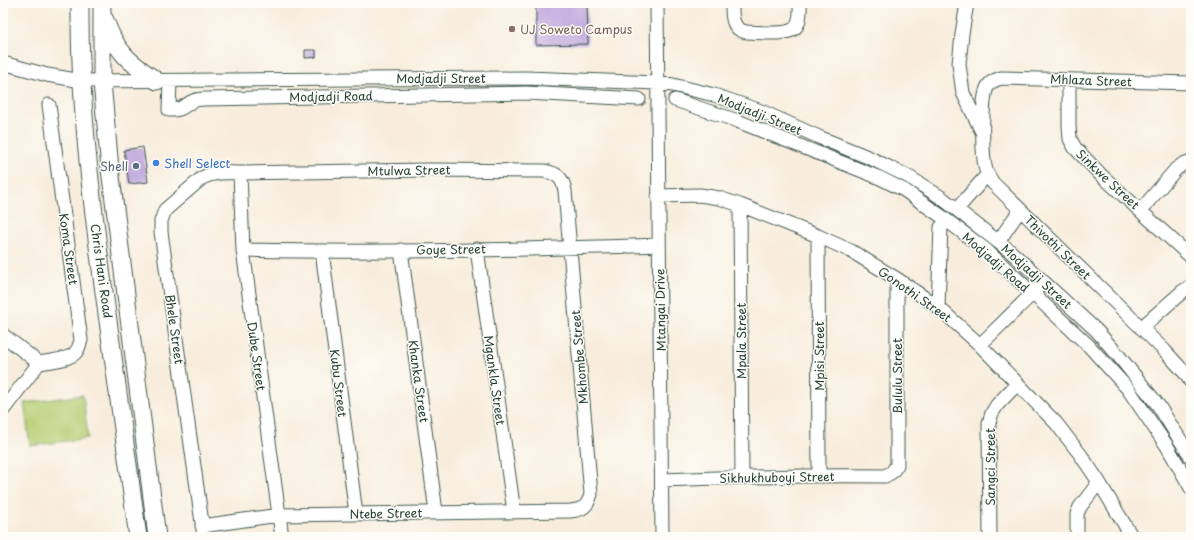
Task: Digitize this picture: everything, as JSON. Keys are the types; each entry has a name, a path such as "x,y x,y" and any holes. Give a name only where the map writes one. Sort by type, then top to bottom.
{"main road":[{"name":"Chris Hani Road","path":"80,3 82,81 89,173 138,537"},
{"name":"Chris Hani Road","path":"102,7 102,82 115,209 158,537"},
{"path":"102,7 110,34 126,58 135,66 164,81"}],"street":[{"name":"Mtangai Drive","path":"657,3 662,537"},
{"path":"732,3 732,18 738,29 747,32 785,32 795,29 798,25 800,3"},
{"path":"957,209 987,175 982,132 963,93 959,64 967,3"},
{"name":"Modjadji Street","path":"3,63 47,75 82,81 102,82 526,78 658,83 714,95 742,104 870,158 902,174 942,198 957,209 1044,282 1096,330 1158,405 1191,457"},
{"path":"526,78 526,93"},
{"name":"Mhlaza Street","path":"982,132 986,93 990,83 1001,78 1191,83"},
{"name":"Sinkwe Street","path":"1069,80 1070,139 1075,148 1101,175 1191,257"},
{"name":"Modjadji Road","path":"164,81 169,110 178,110 191,102 205,99 526,93 639,99"},
{"name":"Modjadji Road","path":"675,100 735,120 880,178 904,190 986,250 1090,346 1128,389 1167,446 1191,488"},
{"path":"735,120 742,104"},
{"name":"Koma Street","path":"39,363 73,355 77,351 81,340 49,105"},
{"path":"1141,210 1176,169 1191,161"},
{"name":"Mtulwa Street","path":"240,173 431,170 544,171 551,172 560,177 564,183 565,191"},
{"name":"Bhele Street","path":"203,532 161,232 161,221 165,210 194,184 207,175 216,173 240,173"},
{"name":"Dube Street","path":"240,173 243,250 282,537"},
{"name":"Thivothi Street","path":"987,175 1020,210 1141,328 1185,373 1191,382"},
{"name":"Mkhombe Street","path":"565,191 591,494 588,502 583,508 570,511"},
{"name":"Gonothi Street","path":"658,196 700,195 719,198 740,205 818,236 851,251 938,307 980,346 1056,423 1099,482 1132,537"},
{"name":"Mpala Street","path":"740,205 742,477"},
{"path":"998,242 1020,210"},
{"path":"938,307 941,227"},
{"name":"Mpisi Street","path":"818,236 819,475"},
{"name":"Goye Street","path":"243,250 322,252 659,245"},
{"name":"Mgankla Street","path":"477,249 514,512"},
{"name":"Khanka Street","path":"401,250 436,512"},
{"name":"Kubu Street","path":"322,252 356,514"},
{"name":"Bululu Street","path":"892,472 897,465 897,280"},
{"path":"980,346 1044,282"},
{"path":"1141,328 1183,290 1191,286"},
{"path":"3,335 39,363 3,410"},
{"name":"Sangci Street","path":"990,537 990,423 992,413 1018,384"},
{"name":"Sikhukhuboyi Street","path":"662,480 819,475 885,476 892,472"},
{"path":"1077,537 1077,514 1080,507 1099,482"},
{"name":"Ntebe Street","path":"203,532 279,516 436,512 570,511"}],"green space":[{"path":"83,395 88,438 30,446 24,403"}],"building":[{"path":"536,3 587,3 588,44 536,45"},
{"path":"305,50 316,50 316,57 305,58"},
{"path":"143,147 148,182 129,184 124,150"}],"place":[{"name":"UJ Soweto Campus","path":"512,29"},
{"name":"Shell Select","path":"156,163"},
{"name":"Shell","path":"136,166"}]}
